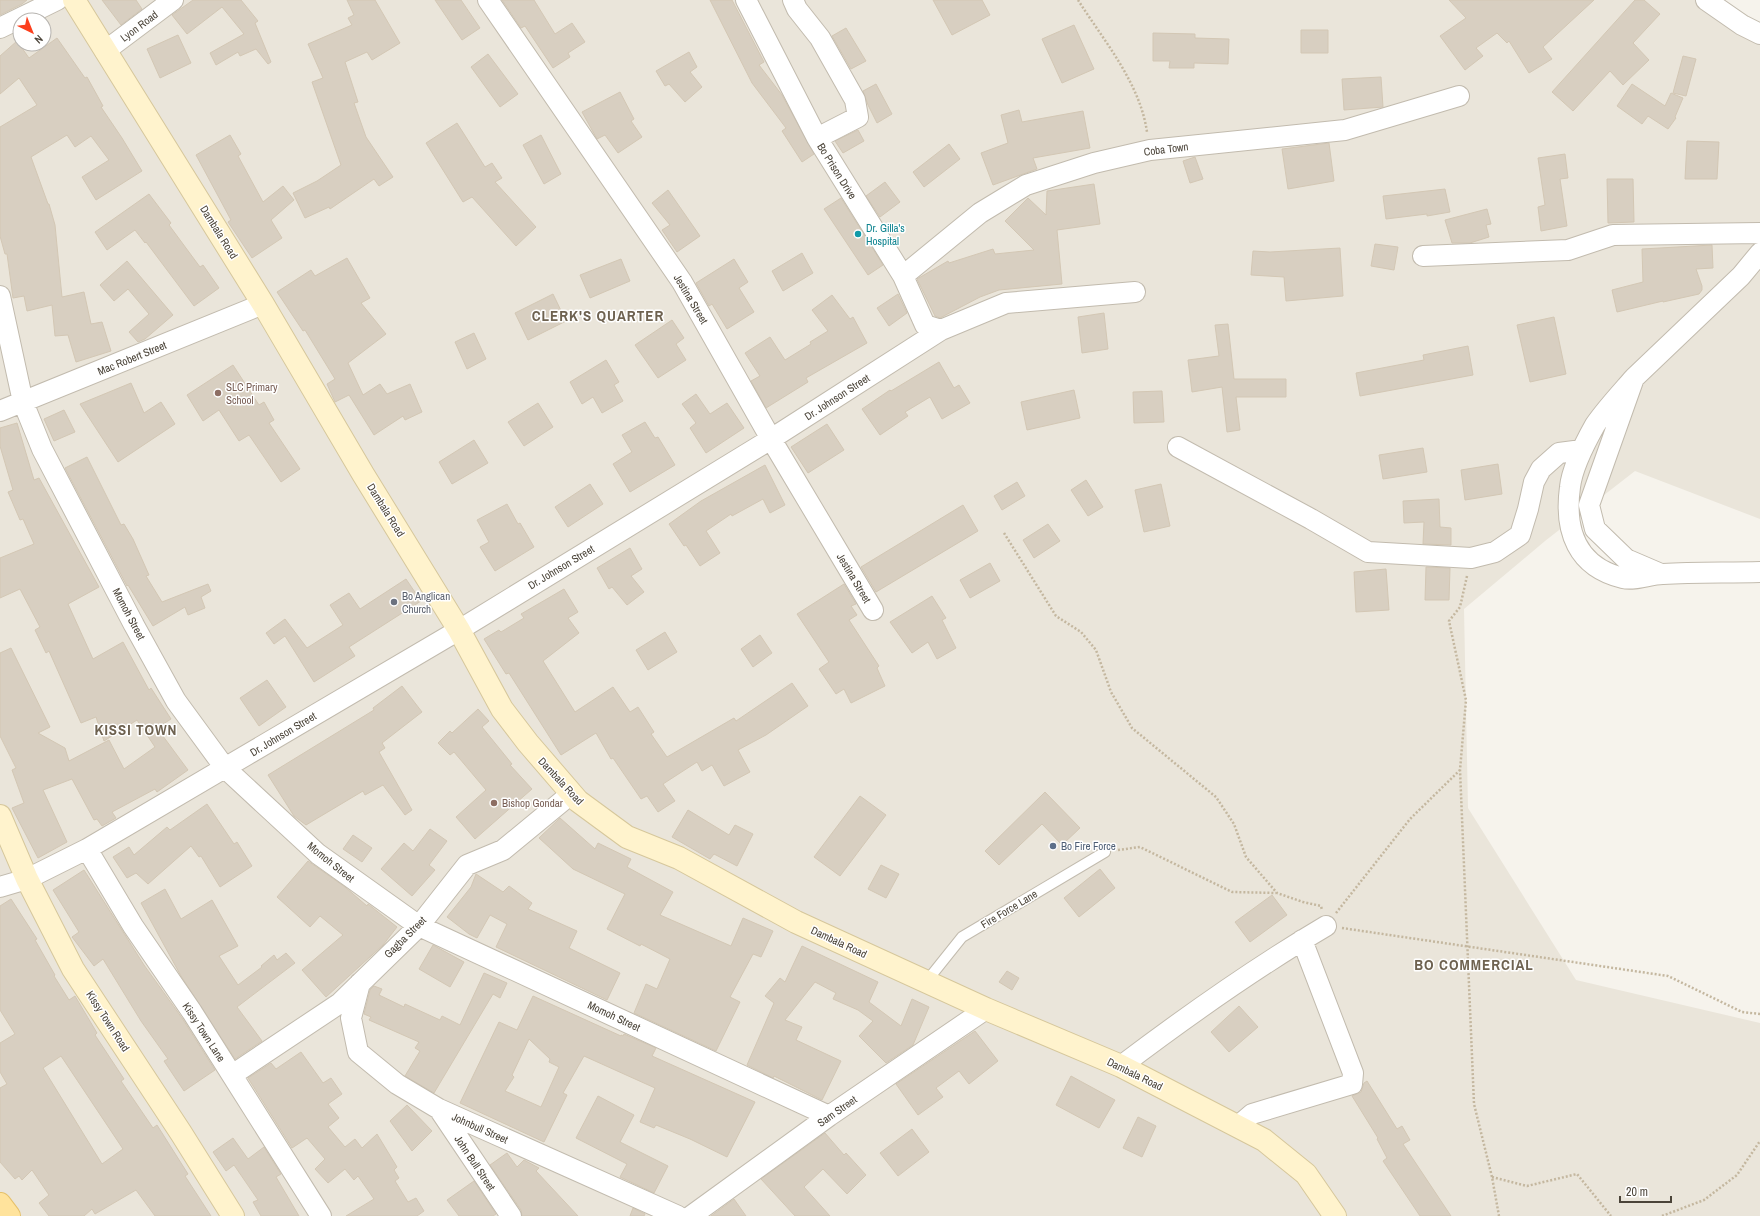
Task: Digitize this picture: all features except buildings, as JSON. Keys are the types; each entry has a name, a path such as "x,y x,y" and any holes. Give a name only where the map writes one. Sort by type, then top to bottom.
{"main road":[{"path":"0,1204 9,1216"}],"street":[{"path":"0,28 57,0"},
{"name":"Dambala Road","path":"74,0 263,304 363,474 459,630 502,709 528,743 578,802 627,837 678,858 796,922 986,1009 1121,1066 1264,1140 1306,1174 1335,1216"},
{"name":"Lyon Road","path":"105,51 173,0"},
{"name":"Jestina Street","path":"488,0 682,282 770,439 873,610"},
{"name":"Bo Prison Drive","path":"746,0 817,138 903,276 925,325 941,330"},
{"path":"793,0 797,9 824,44 855,100 858,117 817,138"},
{"path":"1706,0 1742,25 1759,34"},
{"name":"Coba Town","path":"903,276 980,213 1026,185 1094,163 1150,150 1345,130 1459,96"},
{"path":"1423,256 1568,250 1613,235 1760,234"},
{"path":"1760,253 1741,276 1634,378 1596,424 1582,450 1570,486 1568,515 1574,541 1591,565 1611,574 1626,578 1661,574 1760,572"},
{"name":"Dr. Johnson Street","path":"0,887 27,878 87,849 459,630 770,439 941,330 1006,303 1134,292"},
{"name":"Momoh Street","path":"0,296 23,402 42,449 176,701 225,768 318,854 418,926 829,1116"},
{"name":"Mac Robert Street","path":"0,411 263,304"},
{"path":"1634,378 1589,505 1595,529 1626,559 1661,574"},
{"path":"1178,446 1312,518 1368,552 1471,558 1495,552 1520,535 1534,482 1541,469 1560,453 1582,450"},
{"name":"Gagba Street","path":"232,1075 340,1003 418,926 467,865 503,850 571,794"},
{"name":"Kissy Town Road","path":"0,816 27,878 73,969 181,1133 233,1216"},
{"name":"Kissy Town Lane","path":"87,849 133,926 192,1012 321,1216"},
{"path":"1121,1066 1185,1017 1302,940 1326,926"},
{"path":"1238,1126 1252,1114 1352,1084 1353,1073 1302,940"},
{"name":"Johnbull Street","path":"360,982 351,1018 358,1052 397,1084 439,1109 678,1216"},
{"name":"Sam Street","path":"692,1216 829,1116 986,1009"},
{"name":"John Bull Street","path":"439,1109 511,1216"}],"lane":[{"name":"Fire Force Lane","path":"926,982 962,937 1105,852"}],"path":[{"path":"1078,0 1129,78 1145,118 1150,150"},
{"path":"1004,533 1056,616 1081,632 1096,650 1111,692 1132,728 1216,797 1234,824 1246,857 1276,893"},
{"path":"1471,558 1460,607 1449,621 1466,700 1460,770 1469,946 1474,1104 1492,1177 1499,1216"},
{"path":"1326,926 1410,819 1460,770"},
{"path":"1105,852 1140,847 1232,892 1276,893 1321,906 1326,926"},
{"path":"1326,926 1668,976 1742,1012 1760,1014"},
{"path":"1662,1216 1704,1200 1737,1175 1760,1141"},
{"path":"1492,1177 1528,1186 1577,1174 1611,1216"}],"shaded area":[{"path":"0,0 1723,0 1760,23 1760,519 1635,471 1545,541 1464,609 1468,808 1576,980 1760,1023 1760,1216 0,1216"}],"place":[{"name":"Dr. Gilla's Hospital","path":"858,234"},
{"name":"SLC Primary School","path":"218,393"},
{"name":"Bo Anglican Church","path":"394,602"},
{"name":"Bishop Gondar","path":"494,803"},
{"name":"Bo Fire Force","path":"1053,846"}],"district":[{"name":"CLERK'S QUARTER","path":"598,316"},
{"name":"KISSI TOWN","path":"136,730"},
{"name":"BO COMMERCIAL","path":"1474,965"}]}
